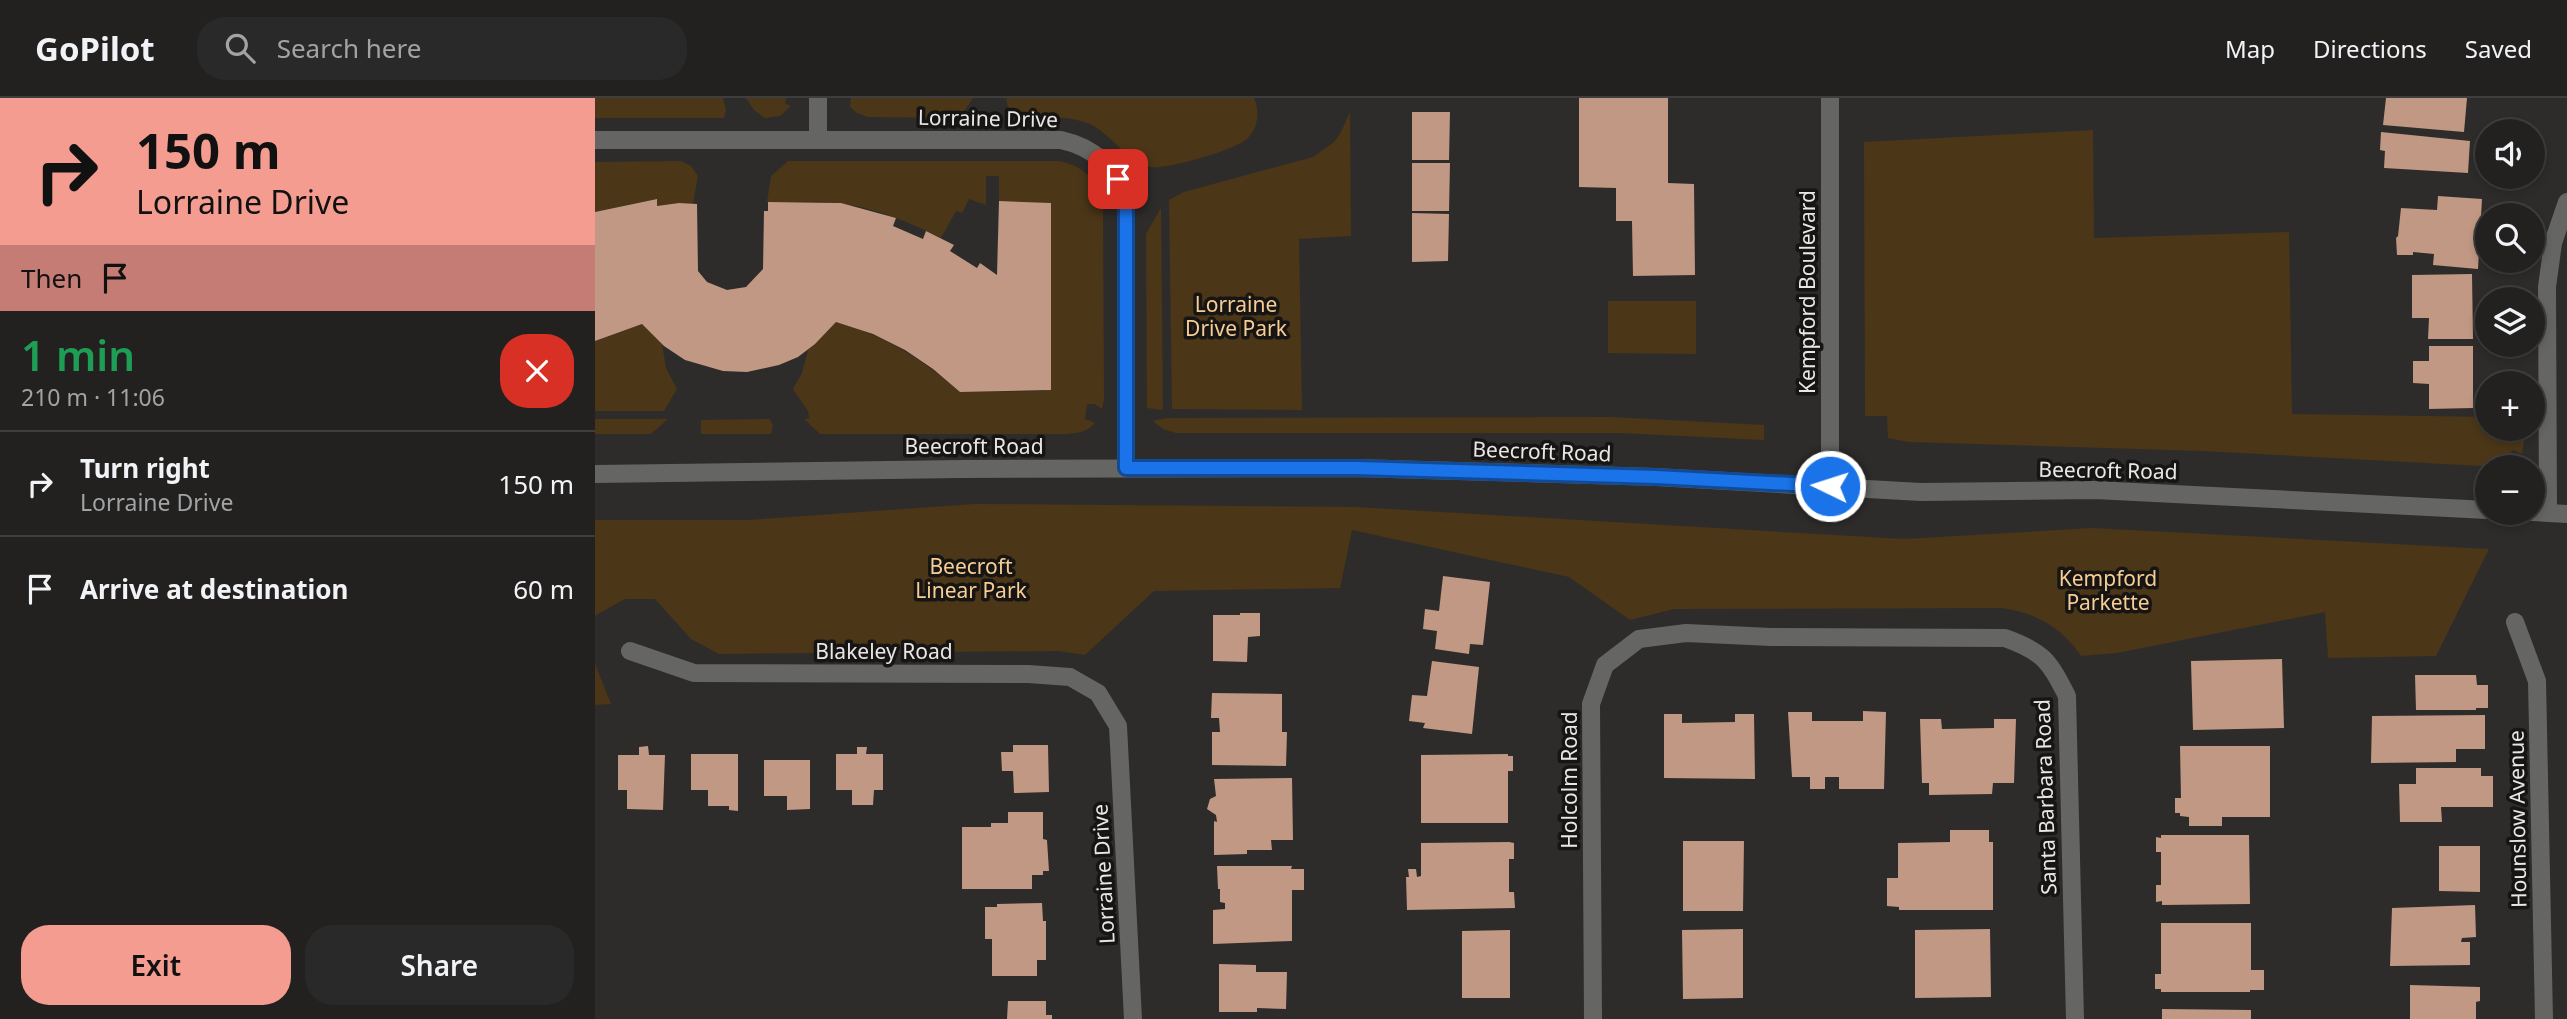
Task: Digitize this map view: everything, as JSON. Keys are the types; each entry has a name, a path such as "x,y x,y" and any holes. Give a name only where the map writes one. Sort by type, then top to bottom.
{"street":[{"path":"818,98 818,139"},
{"name":"Kempford Boulevard","path":"1829,98 1830,486"},
{"name":"Lorraine Drive","path":"595,140 1061,140 1084,147 1103,159 1118,179 1126,202 1126,468"},
{"path":"2542,455 2547,287 2553,243 2567,202"},
{"name":"Beecroft Road","path":"595,474 1369,468 1656,477 1921,492 2095,491 2475,509"},
{"path":"2545,512 2567,514"},
{"name":"Hounslow Avenue","path":"2515,622 2537,681 2544,1019"},
{"name":"Holcolm Road","path":"1593,1019 1591,705 1605,665 1639,639 1686,633 1845,637"},
{"name":"Santa Barbara Road","path":"1845,637 2005,638 2030,647 2050,664 2067,696 2075,1019"},
{"name":"Blakeley Road","path":"630,650 694,673 1014,674 1070,677 1098,693 1118,726"},
{"name":"Lorraine Drive","path":"1118,726 1133,1019"}],"green space":[{"path":"595,98 723,98 726,110 724,118 595,118"},
{"path":"746,98 786,98 785,104 791,106 780,116 765,118 754,110"},
{"path":"851,98 973,98 965,110 953,118 868,117 850,107"},
{"path":"1006,98 1254,98 1257,119 1248,138 1230,148 1185,162 1150,167 1135,161 1101,131 1085,122 1054,118 1013,118"},
{"name":"Lorraine Drive Park","path":"1350,112 1351,236 1299,239 1302,410 1172,409 1169,200 1184,192 1313,157 1334,142"},
{"path":"2093,130 2094,238 2289,232 2292,414 2475,417 2475,441 2524,441 2522,454 2513,450 2508,455 2475,455 2475,466 2202,451 1909,442 1888,438 1887,416 1865,416 1864,142"},
{"path":"681,161 691,166 698,176 693,204 657,206 656,199 595,212 595,162"},
{"path":"788,161 1058,161 1075,166 1088,175 1101,196 1103,205 1104,400 1102,409 1095,404 1087,404 1085,419 1095,423 1082,432 1066,434 820,434 804,419 809,419 808,411 793,389 802,373 808,350 836,322 854,327 902,350 960,392 1045,391 1051,203 999,201 999,176 986,176 986,205 969,199 962,213 956,211 941,238 893,217 855,206 824,202 767,202 771,176"},
{"path":"1161,208 1161,410 1147,408 1146,234"},
{"path":"1608,301 1696,301 1696,354 1608,353"},
{"path":"642,324 662,344 666,368 677,389 664,411 595,411 595,341"},
{"path":"1611,417 1764,425 1764,440 1621,433 1176,433 1163,429 1153,421 1166,418"},
{"path":"595,419 668,419 651,434 595,434"},
{"path":"770,419 773,426 771,434 701,434 701,420"},
{"path":"974,504 1356,507 1904,539 2092,528 2489,549 2436,656 2328,658 2325,612 2117,653 2081,656 2057,629 2037,618 2002,608 1674,609 1630,620 1569,577 1352,530 1340,588 1154,591 1085,655 1059,651 719,654 691,639 655,599 625,599 595,618 595,520 749,520"},
{"path":"595,664 611,704 595,705"}],"building":[{"path":"1579,98 1668,98 1668,183 1694,184 1695,275 1633,276 1632,221 1616,221 1616,188 1579,187"},
{"path":"2386,98 2467,98 2464,132 2383,125"},
{"path":"1412,112 1450,112 1449,160 1412,160"},
{"path":"2381,132 2470,141 2468,173 2384,168 2385,151 2380,150"},
{"path":"1412,163 1450,163 1449,211 1412,211"},
{"path":"2438,196 2482,199 2482,203 2475,203 2475,269 2433,265 2434,254 2413,252 2413,255 2397,255 2396,238 2401,208 2437,210"},
{"path":"657,199 657,206 697,204 698,271 707,282 727,290 746,287 763,269 764,211 768,211 768,202 841,203 896,218 893,226 923,239 926,231 954,245 950,251 977,268 980,263 997,275 999,201 1051,203 1051,390 960,392 905,350 873,334 836,322 798,357 779,365 747,372 723,371 685,360 664,346 642,324 595,341 595,212"},
{"path":"1412,213 1449,214 1448,261 1412,262"},
{"path":"2472,274 2473,339 2428,339 2429,318 2412,318 2412,275"},
{"path":"2429,346 2473,346 2473,408 2429,409 2429,384 2413,383 2413,361 2429,361"},
{"path":"1443,576 1490,582 1483,645 1470,644 1469,654 1435,649 1437,631 1423,629 1425,609 1439,611"},
{"path":"1260,613 1260,636 1248,637 1247,662 1213,661 1213,615"},
{"path":"2282,659 2284,728 2193,730 2191,661"},
{"path":"1432,661 1479,667 1472,734 1423,728 1425,723 1409,721 1412,695 1427,696"},
{"path":"2415,675 2476,675 2477,685 2488,685 2488,708 2416,710"},
{"path":"1212,693 1282,694 1282,732 1287,732 1286,766 1212,765 1212,732 1220,732 1219,718 1211,718"},
{"path":"1863,711 1886,712 1884,789 1839,789 1839,777 1825,777 1825,789 1810,789 1810,777 1792,777 1788,712 1812,712 1812,721 1863,721"},
{"path":"1664,714 1682,714 1682,723 1735,722 1735,714 1754,714 1755,779 1664,778"},
{"path":"2485,715 2485,749 2456,749 2456,762 2371,763 2372,716"},
{"path":"1920,719 1941,719 1942,729 1994,728 1994,719 2016,719 2014,783 1993,783 1992,794 1929,795 1929,783 1922,783"},
{"path":"1013,745 1048,745 1049,792 1014,793 1013,771 1002,771 1001,752 1013,752"},
{"path":"648,746 649,755 665,755 663,810 627,809 627,790 618,790 618,755 639,755 639,747"},
{"path":"2180,746 2270,746 2270,817 2222,817 2222,826 2189,826 2189,817 2175,813 2175,798 2181,798"},
{"path":"857,747 867,747 866,754 883,754 883,790 874,790 873,805 852,805 852,790 836,790 836,754 857,754"},
{"path":"691,754 738,754 738,811 729,810 729,806 708,806 708,790 691,790"},
{"path":"1421,755 1513,756 1513,771 1508,771 1508,823 1421,823"},
{"path":"764,760 810,760 810,809 787,810 787,796 764,796"},
{"path":"2416,768 2481,768 2481,776 2493,776 2493,807 2441,807 2442,822 2400,822 2399,784 2416,784"},
{"path":"1292,778 1293,840 1271,840 1272,850 1247,850 1247,854 1214,855 1216,815 1207,809 1210,799 1216,796 1214,779"},
{"path":"1008,812 1043,812 1043,839 1047,840 1049,871 1043,871 1043,875 1032,875 1032,889 962,889 962,827 991,827 991,823 1008,823"},
{"path":"1950,830 1989,830 1989,842 1993,842 1993,910 1899,910 1899,907 1887,906 1887,878 1898,878 1898,843 1950,842"},
{"path":"2161,835 2249,835 2250,904 2162,905 2162,901 2156,902 2156,885 2161,885 2161,852 2156,852 2156,837 2161,838"},
{"path":"1683,841 1744,841 1743,911 1683,911"},
{"path":"1421,843 1514,843 1514,859 1509,859 1509,892 1514,892 1515,908 1407,910 1406,877 1409,877 1408,869 1416,869 1417,877 1421,876"},
{"path":"2439,846 2480,846 2480,892 2439,891"},
{"path":"1217,866 1292,866 1291,869 1304,869 1304,890 1292,890 1292,941 1213,944 1213,910 1225,909 1225,903 1220,902"},
{"path":"1042,903 1043,921 1046,921 1046,960 1037,960 1037,976 992,976 992,939 985,939 985,907 997,907 997,904"},
{"path":"2475,905 2476,937 2462,938 2461,942 2470,942 2470,965 2390,966 2392,908"},
{"path":"2161,923 2251,923 2251,970 2264,970 2264,990 2161,992 2161,989 2155,989 2155,974 2161,974"},
{"path":"1743,929 1743,998 1683,999 1682,930"},
{"path":"1990,929 1991,997 1915,998 1915,930"},
{"path":"1510,930 1510,998 1462,998 1462,931"},
{"path":"1219,964 1256,965 1256,972 1287,972 1286,1009 1257,1008 1257,1012 1219,1012"},
{"path":"2410,985 2480,987 2480,1001 2476,1002 2476,1019 2410,1019"},
{"path":"1008,1001 1046,1001 1046,1015 1052,1015 1052,1019 1007,1019"},
{"path":"2162,1009 2251,1010 2251,1019 2162,1019"}],"route":[{"path":"1118,179 1126,202 1126,468 1356,468 1656,477 1830,486"}],"park label":[{"name":"Beecroft Linear Park","path":"971,578"},
{"name":"Kempford Parkette","path":"2108,590"}]}
